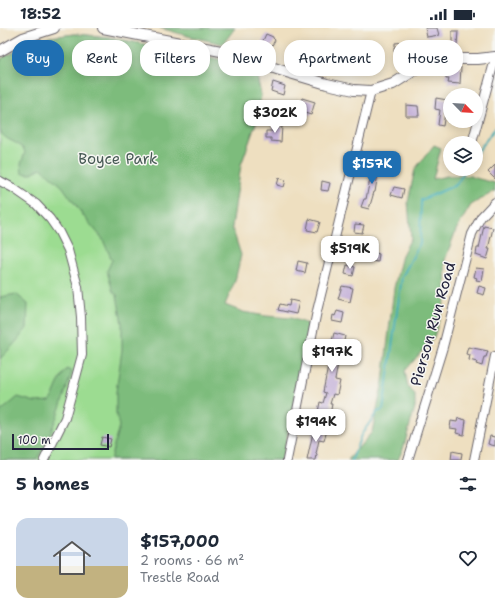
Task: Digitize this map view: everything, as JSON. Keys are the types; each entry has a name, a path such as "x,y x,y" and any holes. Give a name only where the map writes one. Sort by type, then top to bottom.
{"main road":[{"path":"0,51 23,38 54,28"},
{"path":"103,28 226,52 327,84 354,90 370,91 393,84 423,65 436,60 495,58"}],"street":[{"path":"474,136 495,58"},
{"path":"287,460 317,311 370,91"},
{"path":"0,181 36,204 50,219 68,250 78,287 82,317 82,355 65,418 44,460"},
{"name":"Pierson Run Road","path":"408,460 443,347 472,234 480,217 495,202"},
{"path":"474,460 495,356"}],"green space":[{"path":"160,28 235,28 226,40 218,40 218,43"},
{"name":"Boyce Park","path":"75,34 123,40 72,40 72,76 132,76 132,42 140,43 140,76 210,76 210,57 218,59 218,76 257,76 261,95 258,117 184,324 279,460 0,460 0,59 12,53 12,76 64,76 64,40 42,40 50,37"},
{"name":"Boyce Park","path":"75,34 123,40 72,40 72,76 132,76 132,42 140,43 140,76 210,76 210,57 218,59 218,76 257,76 261,95 258,117 241,165 232,227 241,255 235,281 225,305 243,312 291,318 308,324 305,349 281,460 110,460 119,426 116,414 116,392 122,350 122,324 117,295 113,292 107,271 112,260 102,238 85,218 62,186 41,168 30,174 22,173 21,164 25,151 6,138 0,130 0,63 2,58 12,53 12,76 64,76 64,40 42,40 50,37"},
{"path":"434,145 441,148 433,179 447,176 470,176 495,183 495,191 471,205 456,230 445,260 446,297 434,337 405,371 408,387 415,394 415,407 404,446 398,460 348,460 372,432 383,381 394,288 402,255 411,238 408,202 415,169"},
{"path":"16,294 28,304 27,328 0,359 0,297"},
{"path":"67,369 72,372 65,395 57,417 36,460 0,460 0,412 18,397 35,402 50,401"}],"building":[{"path":"425,28 437,28 439,35 427,37"},
{"path":"452,31 458,31 457,40 452,40"},
{"path":"266,34 273,37 275,40 263,40"},
{"path":"446,76 460,76 460,84 448,83 449,79 446,79"},
{"path":"273,82 285,86 283,95 271,91"},
{"path":"302,98 315,102 311,115 298,111"},
{"path":"436,98 443,99 443,126 438,125 440,110 435,109"},
{"path":"406,105 418,106 419,116 406,116"},
{"path":"273,126 282,126 281,142 271,141 271,138 266,138 266,131 273,131"},
{"path":"374,160 380,161 375,192 369,209 361,207 364,199 366,199"},
{"path":"495,165 495,179 488,172"},
{"path":"279,178 286,180 284,187 277,185"},
{"path":"322,181 330,183 328,191 321,190"},
{"path":"394,187 404,189 402,198 391,195"},
{"path":"309,219 320,222 317,232 307,230"},
{"path":"355,224 364,225 362,233 354,232"},
{"path":"484,226 493,228 487,259 476,255"},
{"path":"351,242 363,244 362,253 350,251"},
{"path":"369,251 379,254 378,262 367,260"},
{"path":"298,261 307,263 305,273 296,271"},
{"path":"347,265 355,267 353,276 345,274"},
{"path":"476,268 484,269 482,281 476,280 477,278 474,277"},
{"path":"342,286 353,288 350,302 338,299"},
{"path":"479,286 486,288 484,295 477,293"},
{"path":"290,300 299,302 296,314 278,310 280,304 289,306"},
{"path":"337,311 344,313 342,323 332,321 333,315 335,316"},
{"path":"334,333 345,336 343,346 346,346 344,354 340,353 335,380 340,381 337,395 333,394 330,404 332,404 330,415 318,412 320,402 323,403 326,393 323,392 331,351 326,350 329,341 332,341"},
{"path":"468,347 488,351 486,357 484,357 482,366 476,364 477,362 469,360 470,355 466,354"},
{"path":"458,418 466,420 464,435 456,433 457,429 450,428 451,421 457,422"},
{"path":"314,428 327,430 324,441 319,440 316,460 307,460"},
{"path":"490,436 495,437 495,446 488,444"},
{"path":"102,437 111,439 109,447 100,445"},
{"path":"452,451 462,453 461,460 451,460"}],"waterway":[{"path":"483,144 495,128"},
{"path":"352,460 361,435 377,412 383,410 402,277 420,243 421,200 456,185 462,176"}]}
